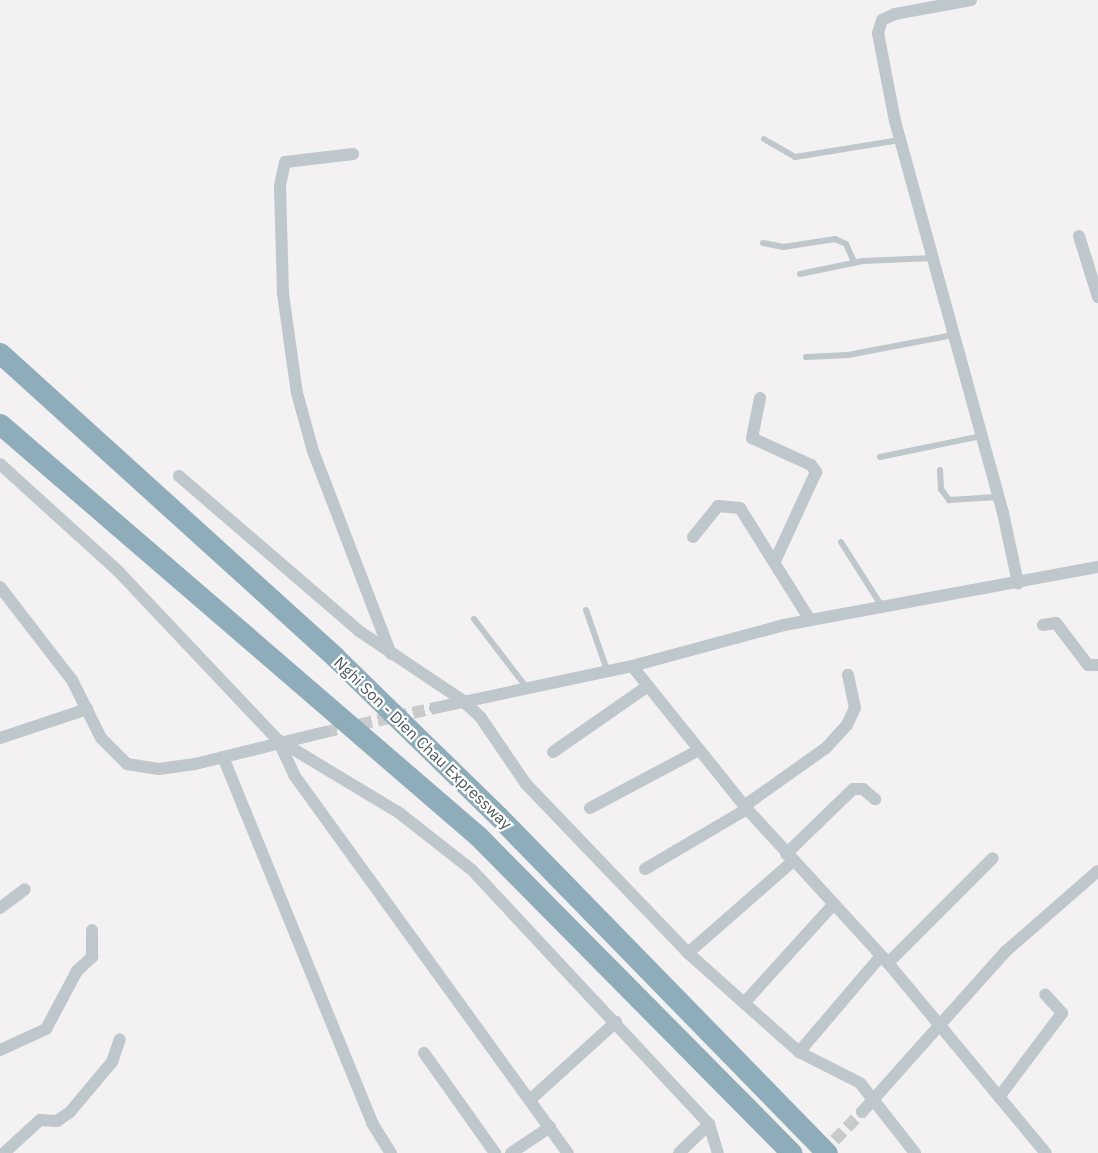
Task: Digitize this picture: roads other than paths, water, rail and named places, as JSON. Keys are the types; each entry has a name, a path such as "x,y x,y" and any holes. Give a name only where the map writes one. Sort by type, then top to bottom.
{"highway":[{"name":"Nghi Son - Dien Chau Expressway","path":"0,353 344,666 498,816 827,1153"},
{"name":"Nghi Son - Dien Chau Expressway","path":"0,424 478,836 792,1153"}],"street":[{"path":"971,0 895,14 880,25 901,140 935,258 953,335 998,497 1018,583"},
{"path":"353,154 285,162 280,186 283,294 297,393 313,451 391,654"},
{"path":"1078,236 1098,297"},
{"path":"760,398 752,438 811,465 816,472 775,561"},
{"path":"0,464 118,571 278,740 398,812 472,870 709,1124 718,1153"},
{"path":"179,476 391,654 462,700 481,718 526,784 688,952 799,1052 841,1071 873,1098 915,1153"},
{"path":"693,537 713,510 734,505 747,515 810,620"},
{"path":"435,708 462,700 632,666 810,620 881,605 1018,583 1098,567"},
{"path":"0,587 72,680 108,747 133,766 168,768 222,757 278,740 325,732"},
{"path":"1043,625 1056,623 1088,664 1098,665"},
{"path":"632,666 789,858 885,960 1046,1153"},
{"path":"645,869 746,807 817,754 847,725 855,708 848,675"},
{"path":"553,752 648,686"},
{"path":"0,738 87,709"},
{"path":"278,740 294,775 568,1153"},
{"path":"590,808 699,750"},
{"path":"222,757 372,1124 391,1153"},
{"path":"688,952 789,858 853,789 863,789 875,799"},
{"path":"799,1052 885,960 993,858"},
{"path":"861,1112 1005,952 1098,871"},
{"path":"0,908 25,889"},
{"path":"744,1003 832,906"},
{"path":"0,1050 46,1029 76,971 92,957 92,930"},
{"path":"999,1097 1062,1013 1045,994"},
{"path":"531,1099 615,1022"},
{"path":"4,1153 40,1120 57,1121 70,1112 112,1062 120,1039"},
{"path":"424,1053 495,1153"},
{"path":"679,1153 709,1124"},
{"path":"511,1153 550,1127"}],"lane":[{"path":"764,139 795,158 901,140"},
{"path":"763,243 783,247 836,240 846,244 854,262"},
{"path":"800,274 854,262 935,258"},
{"path":"806,357 848,355 953,335"},
{"path":"880,458 981,436"},
{"path":"940,470 941,489 949,500 998,497"},
{"path":"841,542 881,605"},
{"path":"586,610 607,670"},
{"path":"474,619 527,688"}],"tunnel":[{"path":"325,732 435,708"},
{"path":"822,1153 862,1112"}]}
